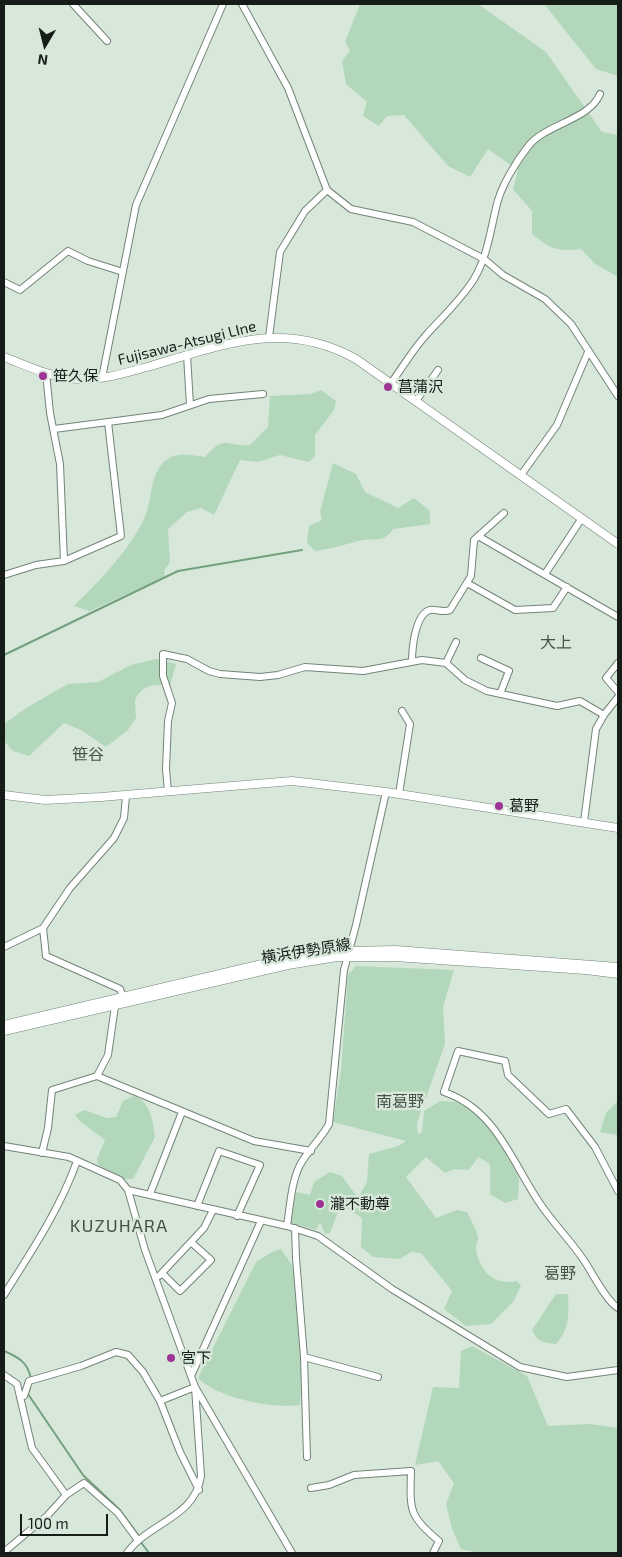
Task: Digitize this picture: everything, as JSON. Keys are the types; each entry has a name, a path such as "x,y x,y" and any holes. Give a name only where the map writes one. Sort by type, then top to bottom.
{"main road":[{"name":"Fujisawa-Atsugi LIne","path":"4,357 46,373 72,379 102,378 245,339 269,337 302,340 331,347 356,359 391,383 618,544"},
{"path":"4,795 45,800 126,796 292,781 386,792 618,828"},
{"name":"横浜伊勢原線","path":"4,1025 279,960 396,950 618,967"},
{"name":"横浜伊勢原線","path":"4,1031 288,965 348,954 618,974"}],"street":[{"path":"73,4 106,41"},
{"path":"102,378 132,219 143,187 223,4"},
{"path":"242,4 288,88 327,190 351,209 413,222 484,259 503,275 554,306 570,324 618,396"},
{"path":"391,383 416,347 462,295 484,259 484,252 492,232 496,206 506,184 530,145 539,137 590,108 600,94"},
{"path":"269,337 280,252 305,211 327,190"},
{"path":"4,282 20,290 68,250 88,261 123,272"},
{"path":"520,475 557,425 588,352"},
{"path":"187,356 190,405"},
{"path":"416,401 438,370"},
{"path":"46,373 60,464 64,562"},
{"path":"54,430 162,415 209,399 263,394"},
{"path":"4,575 36,565 64,562 121,536 108,422"},
{"path":"412,662 414,638 423,614 429,610 450,610 473,570 474,540 504,513"},
{"path":"545,574 582,518"},
{"path":"478,536 618,617"},
{"path":"467,583 509,607 520,610 553,608 567,587"},
{"path":"446,663 456,642"},
{"path":"168,792 166,769 168,721 172,703 163,676 163,654 187,659 209,671 239,676 278,675 313,667 363,671 412,662 446,663 466,681 500,694 557,706 580,701 604,715"},
{"path":"482,658 509,671 500,694"},
{"path":"618,663 606,678 618,692"},
{"path":"584,822 596,729 618,697"},
{"path":"399,794 410,724 402,711"},
{"path":"287,1226 296,1175 301,1163 323,1136 328,1124 344,970 386,792"},
{"path":"4,947 43,928 54,909 70,888 114,838 124,818 126,796"},
{"path":"43,928 46,956 120,989 123,997"},
{"path":"97,1076 108,1055 115,1006"},
{"path":"618,1191 595,1147 566,1109 548,1114 508,1075 505,1062 458,1051 444,1092 465,1101 493,1126 540,1204 557,1228 572,1242 618,1308"},
{"path":"42,1153 48,1128 52,1090 97,1076 146,1098 171,1106 254,1141 311,1151"},
{"path":"150,1194 182,1112"},
{"path":"4,1146 69,1157 120,1180 128,1190 156,1279 195,1387 292,1553"},
{"path":"196,1206 219,1152 260,1165 237,1216"},
{"path":"4,1295 70,1181 77,1161"},
{"path":"128,1190 287,1226 318,1236 392,1289 520,1368 567,1377 618,1370"},
{"path":"156,1279 192,1243 204,1228 213,1210"},
{"path":"191,1376 261,1221"},
{"path":"295,1228 304,1358 307,1457"},
{"path":"162,1273 180,1291 211,1260 192,1243"},
{"path":"20,1396 24,1396 28,1381 121,1352 128,1355 143,1372 160,1401 180,1452 199,1490"},
{"path":"304,1358 378,1377"},
{"path":"4,1375 18,1384 32,1448 66,1495"},
{"path":"160,1401 195,1387"},
{"path":"127,1553 137,1539 187,1507 199,1490 201,1476 195,1387"},
{"path":"311,1488 329,1485 354,1475 411,1471 412,1512 425,1529 440,1541 433,1553"},
{"path":"4,1552 47,1516 66,1495 84,1483 118,1513 137,1539"}],"green space":[{"path":"360,4 478,4 546,52 602,132 618,135 618,277 595,264 581,249 560,250 544,243 532,234 532,211 513,189 518,170 488,149 470,177 448,166 404,115 387,116 379,126 363,116 367,102 346,84 342,61 350,50 345,42"},
{"path":"544,4 618,4 618,76 596,69"},
{"path":"321,390 336,401 334,410 315,435 315,456 309,462 280,455 258,462 240,460 214,515 201,508 187,512 168,529 170,562 165,569 164,577 90,611 74,606 113,565 130,543 147,512 155,476 162,464 172,457 182,454 205,457 217,446 226,443 250,445 268,427 270,396 310,394"},
{"path":"333,463 356,474 365,492 398,508 414,498 430,511 430,524 393,529 383,538 362,540 315,551 307,543 309,526 322,520 320,512"},
{"path":"156,659 176,664 170,686 154,685 145,688 135,700 136,718 128,730 106,747 81,730 64,723 29,756 13,751 4,741 4,724 26,708 68,684 98,682 131,665"},
{"path":"356,966 454,970 443,1007 445,1044 417,1123 418,1134 422,1132 424,1111 440,1101 456,1102 482,1115 498,1135 519,1178 518,1199 505,1203 490,1194 490,1164 478,1157 469,1170 455,1169 445,1173 426,1157 406,1177 436,1218 457,1210 467,1212 475,1228 478,1239 476,1249 480,1264 484,1270 495,1279 509,1282 517,1281 521,1286 513,1302 491,1324 466,1326 444,1309 452,1291 421,1253 411,1252 400,1259 373,1257 361,1247 362,1218 349,1209 340,1206 330,1233 325,1234 320,1222 316,1230 291,1223 296,1192 310,1195 314,1182 330,1172 342,1176 358,1198 367,1182 369,1154 398,1146 406,1141 333,1122 341,1070 348,975"},
{"path":"134,1096 140,1099 148,1108 155,1137 133,1179 124,1179 98,1165 97,1159 105,1140 81,1122 75,1115 84,1110 107,1118 116,1117 123,1101"},
{"path":"618,1101 618,1135 600,1132 606,1113"},
{"path":"281,1249 292,1265 302,1312 303,1356 300,1405 288,1406 261,1403 232,1396 218,1391 198,1378 256,1262"},
{"path":"556,1294 568,1294 569,1308 564,1333 556,1344 541,1341 532,1330"},
{"path":"472,1346 527,1376 548,1426 590,1424 618,1428 618,1553 479,1553 461,1549 452,1529 446,1504 454,1483 438,1461 415,1465 433,1387 459,1388 461,1351"}],"waterway":[{"path":"4,655 178,571 302,550"},
{"path":"4,1351 25,1364 31,1379"},
{"path":"30,1388 28,1394 83,1475 120,1510 139,1536"},
{"path":"140,1541 149,1553"}],"place":[{"name":"笹久保","path":"43,376"},
{"name":"菖蒲沢","path":"388,387"},
{"name":"葛野","path":"499,806"},
{"name":"瀧不動尊","path":"320,1204"},
{"name":"宮下","path":"171,1358"}],"district":[{"name":"大上","path":"556,643"},
{"name":"笹谷","path":"88,755"},
{"name":"南葛野","path":"400,1102"},
{"name":"KUZUHARA","path":"119,1226"},
{"name":"葛野","path":"560,1274"}]}
